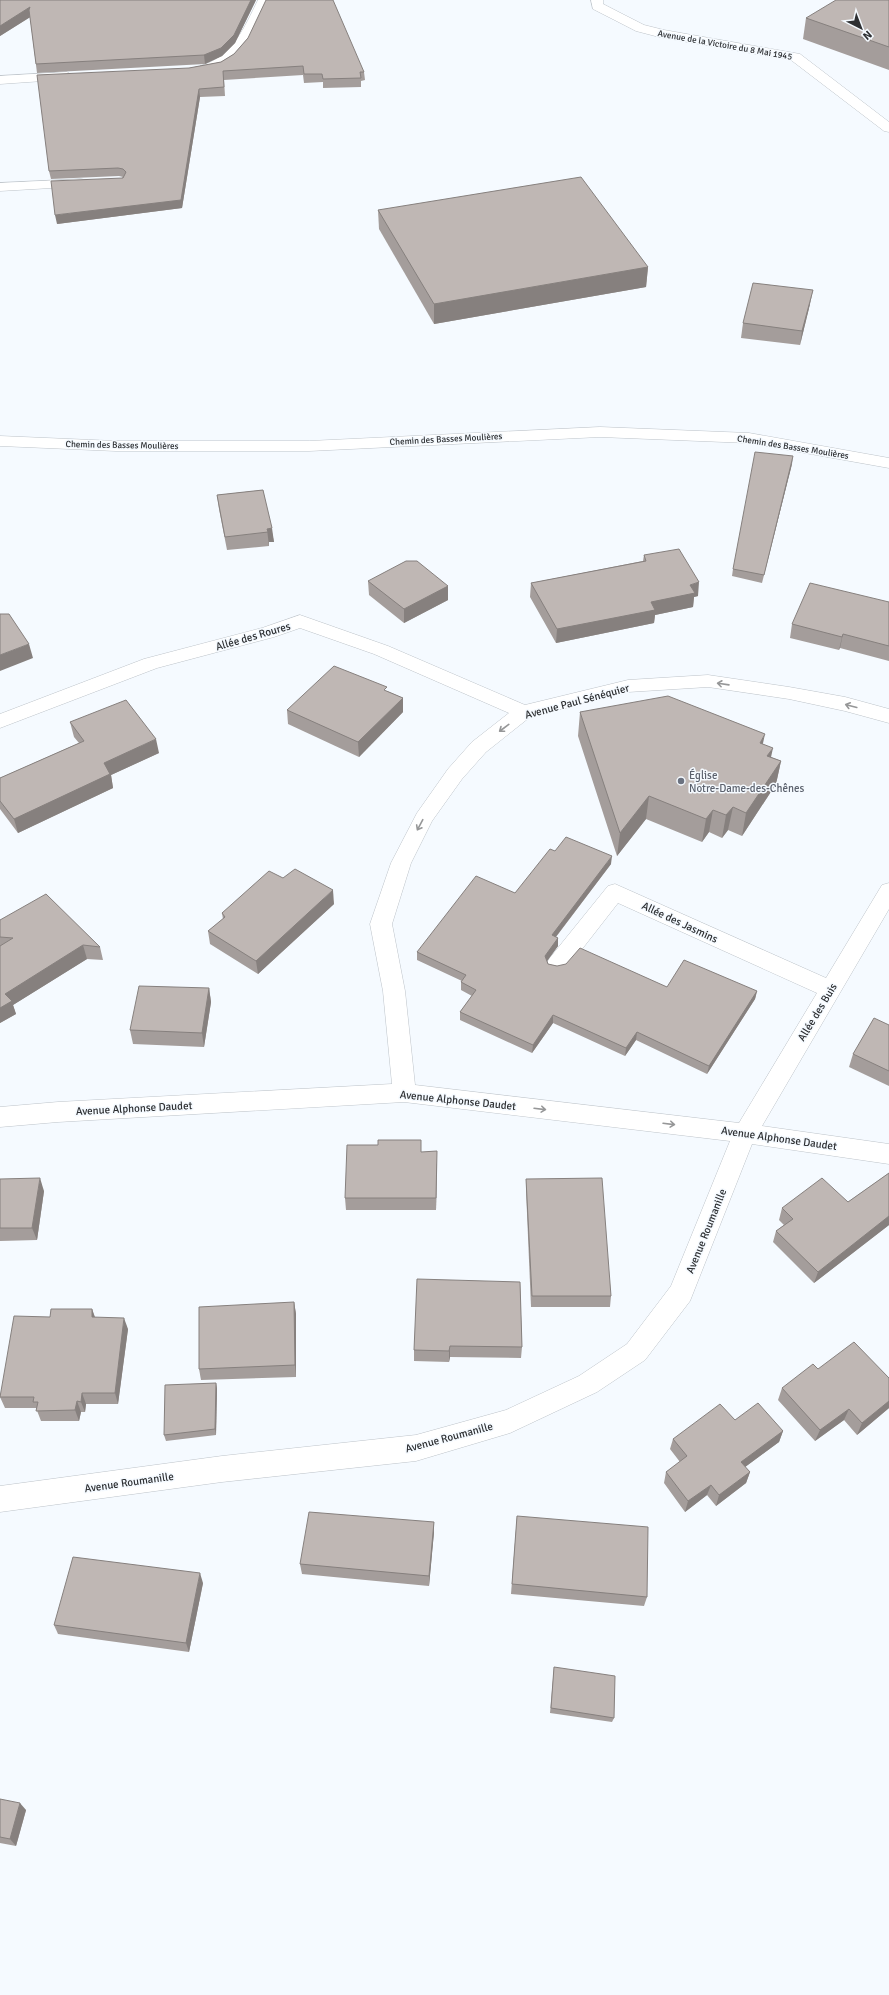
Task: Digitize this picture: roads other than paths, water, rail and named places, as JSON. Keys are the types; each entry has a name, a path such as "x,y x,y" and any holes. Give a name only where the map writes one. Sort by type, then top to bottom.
{"street":[{"path":"190,71 211,68 226,61 240,46 264,0"},
{"name":"Avenue de la Victoire du 8 Mai 1945","path":"597,0 597,6 640,28 689,39 795,57 889,128"},
{"path":"0,80 81,76"},
{"path":"0,187 95,183"},
{"name":"Chemin des Basses Moulières","path":"0,441 116,446 309,446 600,432 749,438 889,463"},
{"name":"Allée des Roures","path":"0,721 151,663 267,633 300,621 381,650 524,712"},
{"name":"Avenue Paul Sénéquier","path":"404,1093 394,991 381,924 401,863 424,818 455,774 479,747 524,712 628,686 708,681 845,704 889,716"},
{"name":"Allée des Buis","path":"745,1133 889,890"},
{"name":"Allée des Jasmins","path":"557,965 615,892 830,990"},
{"name":"Avenue Alphonse Daudet","path":"0,1117 66,1111 404,1093 745,1133 889,1154"},
{"name":"Avenue Roumanille","path":"0,1500 222,1469 416,1448 510,1421 588,1384 636,1352 681,1293 745,1133"}],"place":[{"name":"Église Notre-Dame-des-Chênes","path":"681,781"}]}
